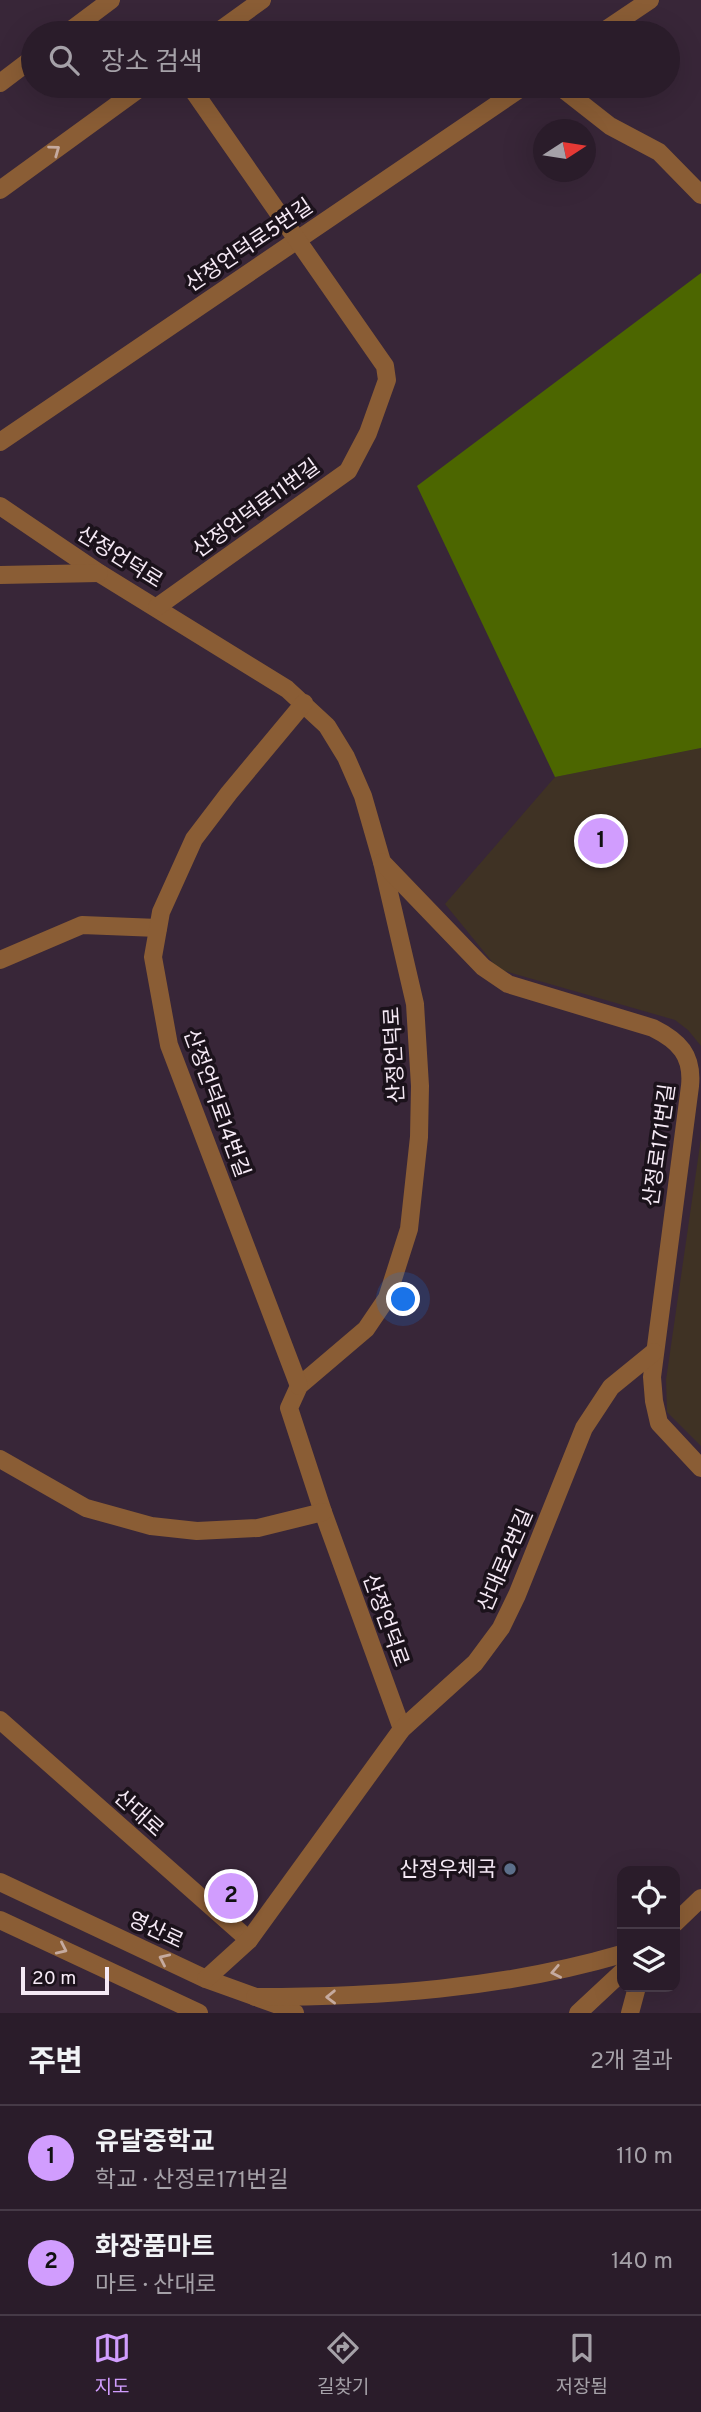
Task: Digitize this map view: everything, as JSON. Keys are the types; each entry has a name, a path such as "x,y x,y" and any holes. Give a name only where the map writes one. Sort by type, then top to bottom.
{"street":[{"path":"82,21 111,0"},
{"path":"233,21 262,0"},
{"path":"619,21 650,0"},
{"path":"0,83 21,67"},
{"path":"0,190 126,98"},
{"path":"198,98 298,239"},
{"name":"산정언덕로5번길","path":"0,442 506,98"},
{"path":"574,98 610,126 659,152 701,195"},
{"name":"산정언덕로11번길","path":"157,607 348,471 368,433 387,380 385,366 298,239"},
{"name":"산정언덕로","path":"0,506 99,573 157,607 304,703 327,726 346,757 363,796 382,862 415,1004 420,1086 419,1137 409,1229 387,1298 366,1329 299,1386 289,1408 323,1512 402,1729"},
{"path":"0,575 99,573"},
{"name":"산정언덕로14번길","path":"299,1386 169,1045 153,957 161,912 194,839 304,703"},
{"name":"산정로171번길","path":"382,862 483,967 508,984 653,1028 667,1035 685,1054 692,1070 654,1352 654,1401 659,1423 701,1468"},
{"path":"0,960 82,925 158,928"},
{"name":"산대로2번길","path":"206,1979 249,1940 402,1729 475,1663 501,1628 517,1595 584,1428 611,1387 654,1352"},
{"path":"0,1459 86,1508 151,1527 197,1531 258,1528 323,1512"},
{"name":"산대로","path":"0,1720 249,1940"},
{"name":"영산로","path":"0,1882 206,1979 295,2013"},
{"path":"680,1918 701,1898"},
{"path":"0,1920 198,2013"},
{"path":"255,1997 344,1996 438,1990 535,1976 617,1955"},
{"path":"578,2013 617,1977"},
{"path":"630,2013 636,1992"}],"shaded area":[{"path":"701,748 701,1046 688,1030 675,1020 498,969 445,904 555,777"},
{"path":"701,1138 701,1446 667,1412 666,1380"}],"green space":[{"path":"701,273 701,748 555,777 417,486"}],"place":[{"name":"유달중학교","path":"601,841"},
{"name":"산정우체국","path":"510,1869"},
{"name":"화장품마트","path":"231,1896"}]}
